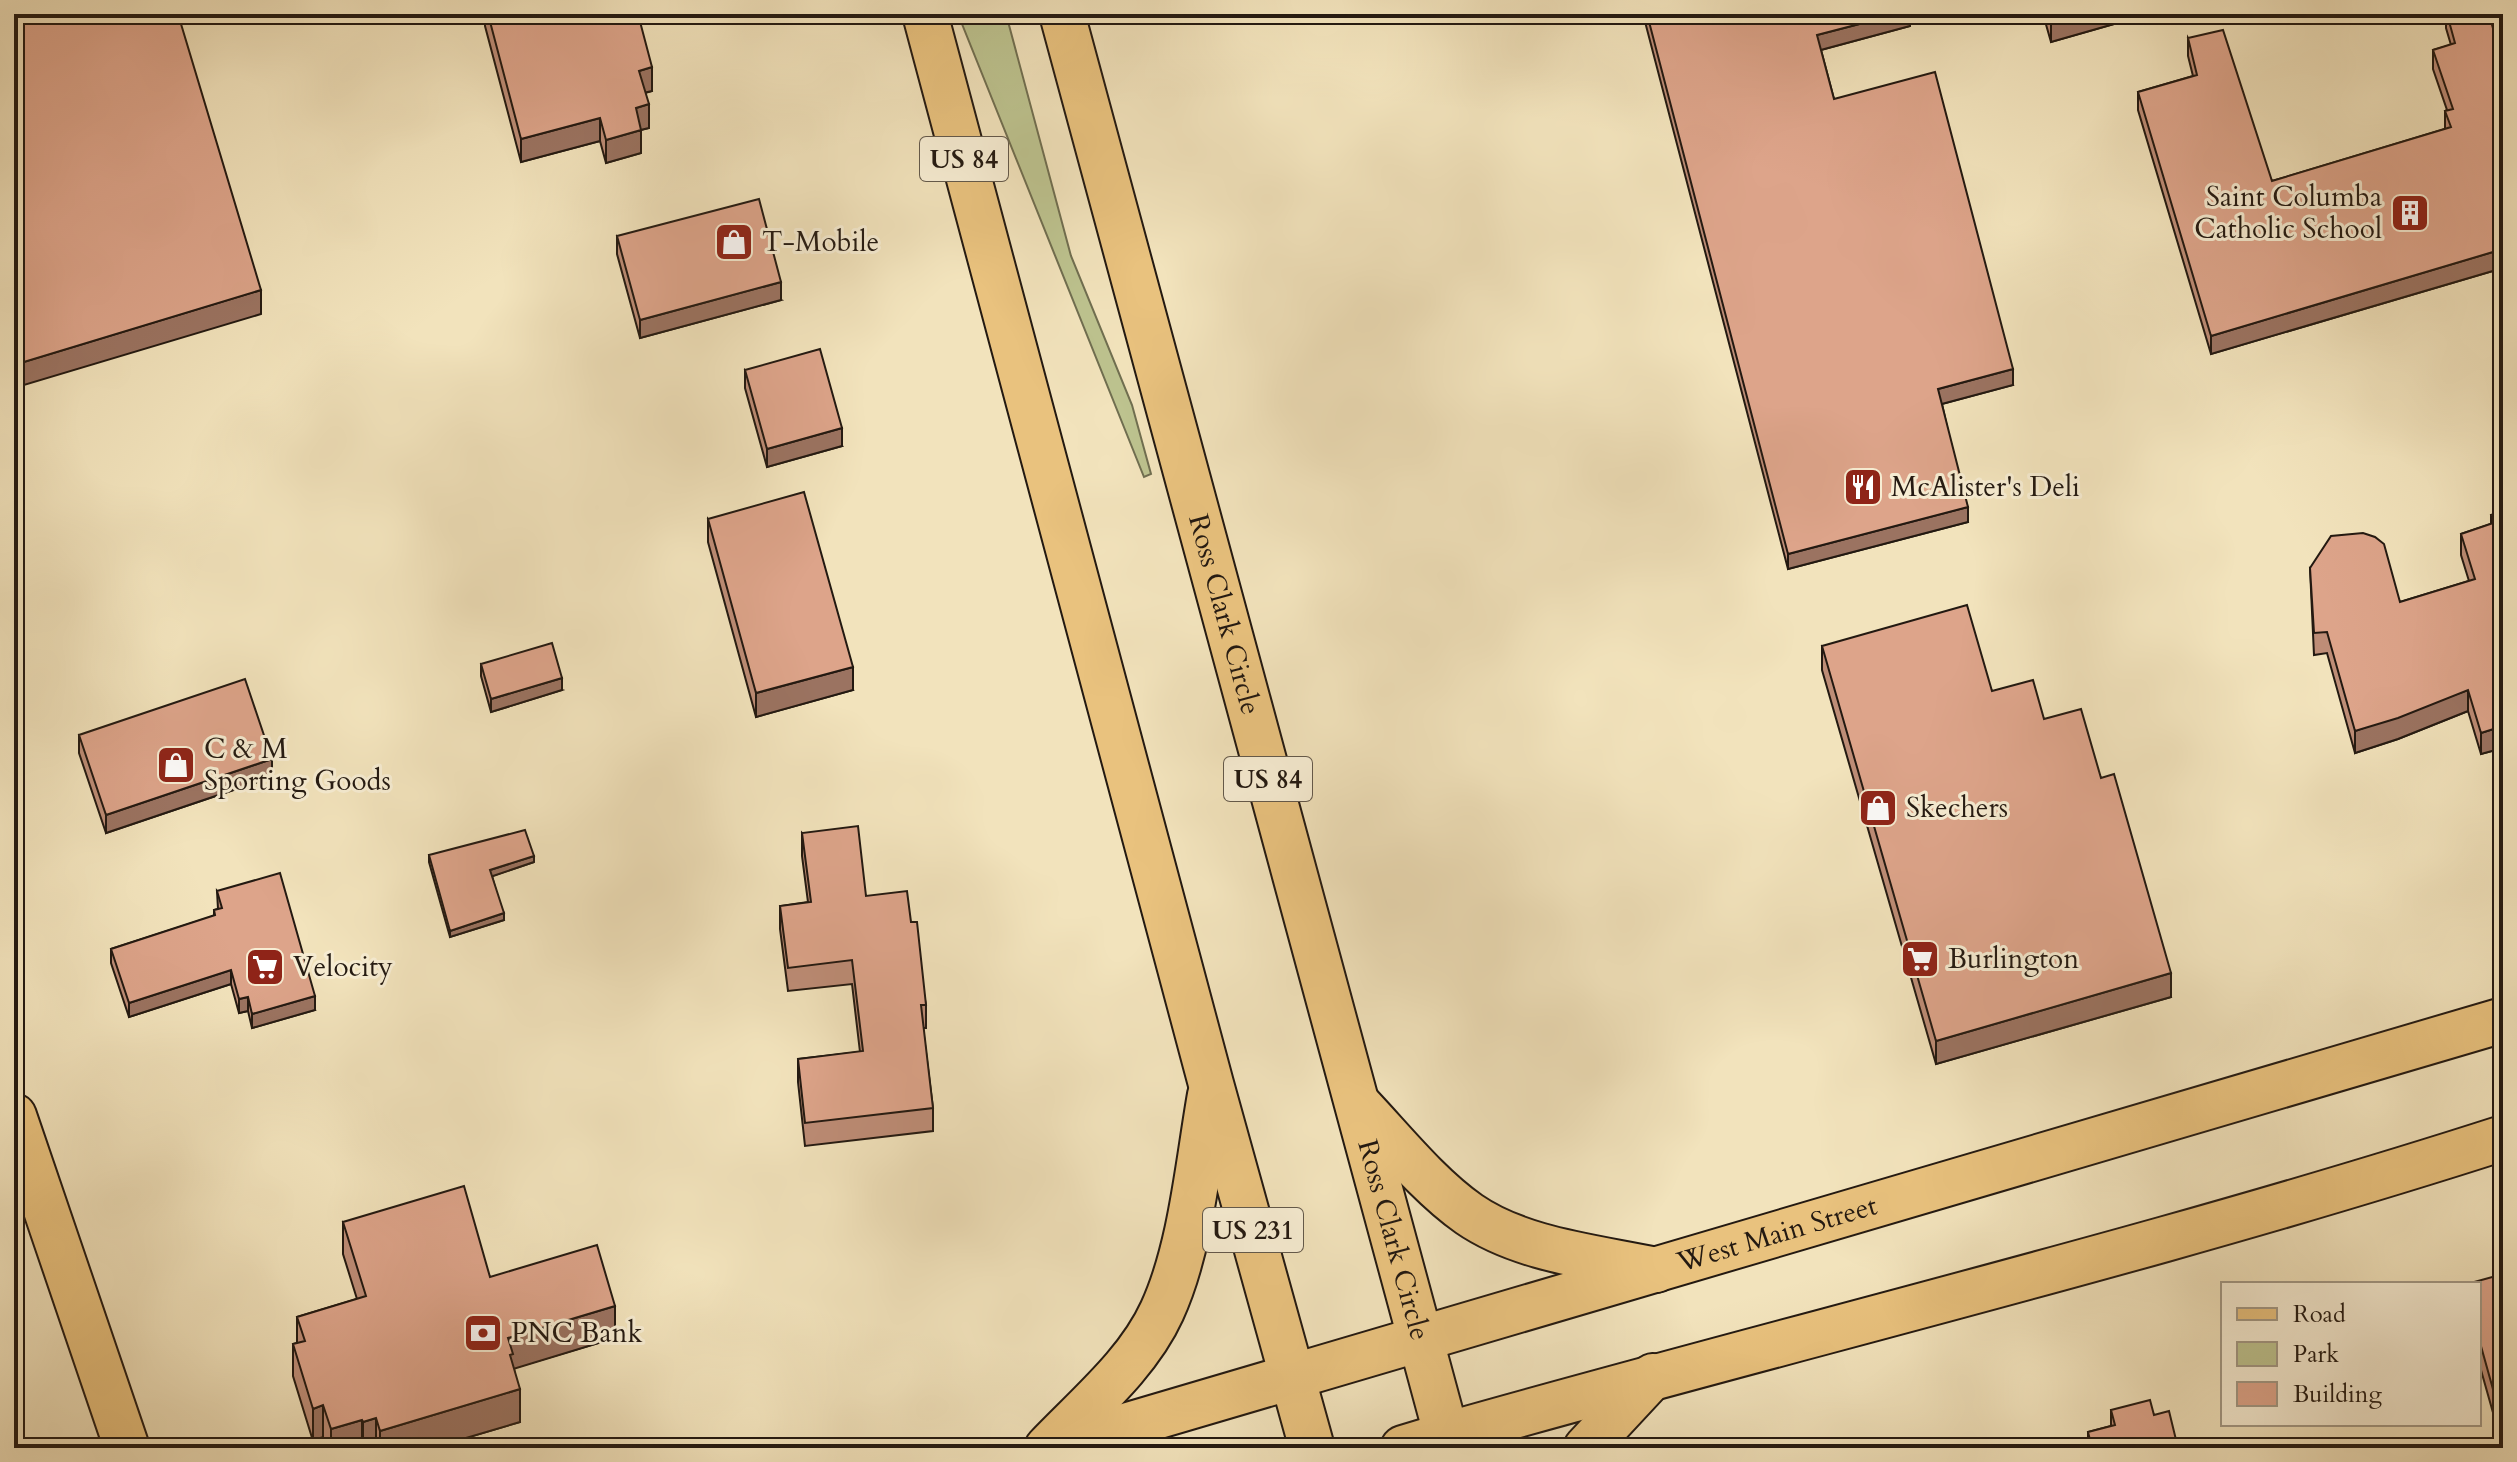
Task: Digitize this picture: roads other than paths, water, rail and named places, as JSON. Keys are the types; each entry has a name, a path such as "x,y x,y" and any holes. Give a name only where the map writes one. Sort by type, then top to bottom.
{"main road":[{"name":"US 84","path":"925,14 1211,1084 1180,1264 1161,1313 1130,1360 1048,1448"},
{"name":"Ross Clark Circle","path":"1062,14 1448,1442"},
{"name":"West Main Street","path":"1048,1448 2503,1020"},
{"name":"US 231","path":"1211,1084 1312,1448"},
{"path":"1355,1102 1430,1179 1470,1214 1529,1243 1656,1270"},
{"path":"14,1116 127,1448"},
{"path":"1403,1448 1448,1442 1653,1376 2286,1204 2503,1138"},
{"path":"1586,1448 1653,1376"}],"place":[{"name":"Saint Columba Catholic School","path":"2410,213"},
{"name":"T-Mobile","path":"734,242"},
{"name":"McAlister's Deli","path":"1863,487"},
{"name":"C & M Sporting Goods","path":"176,765"},
{"name":"Skechers","path":"1878,808"},
{"name":"Burlington","path":"1920,959"},
{"name":"Velocity","path":"265,967"},
{"name":"PNC Bank","path":"483,1333"}]}
